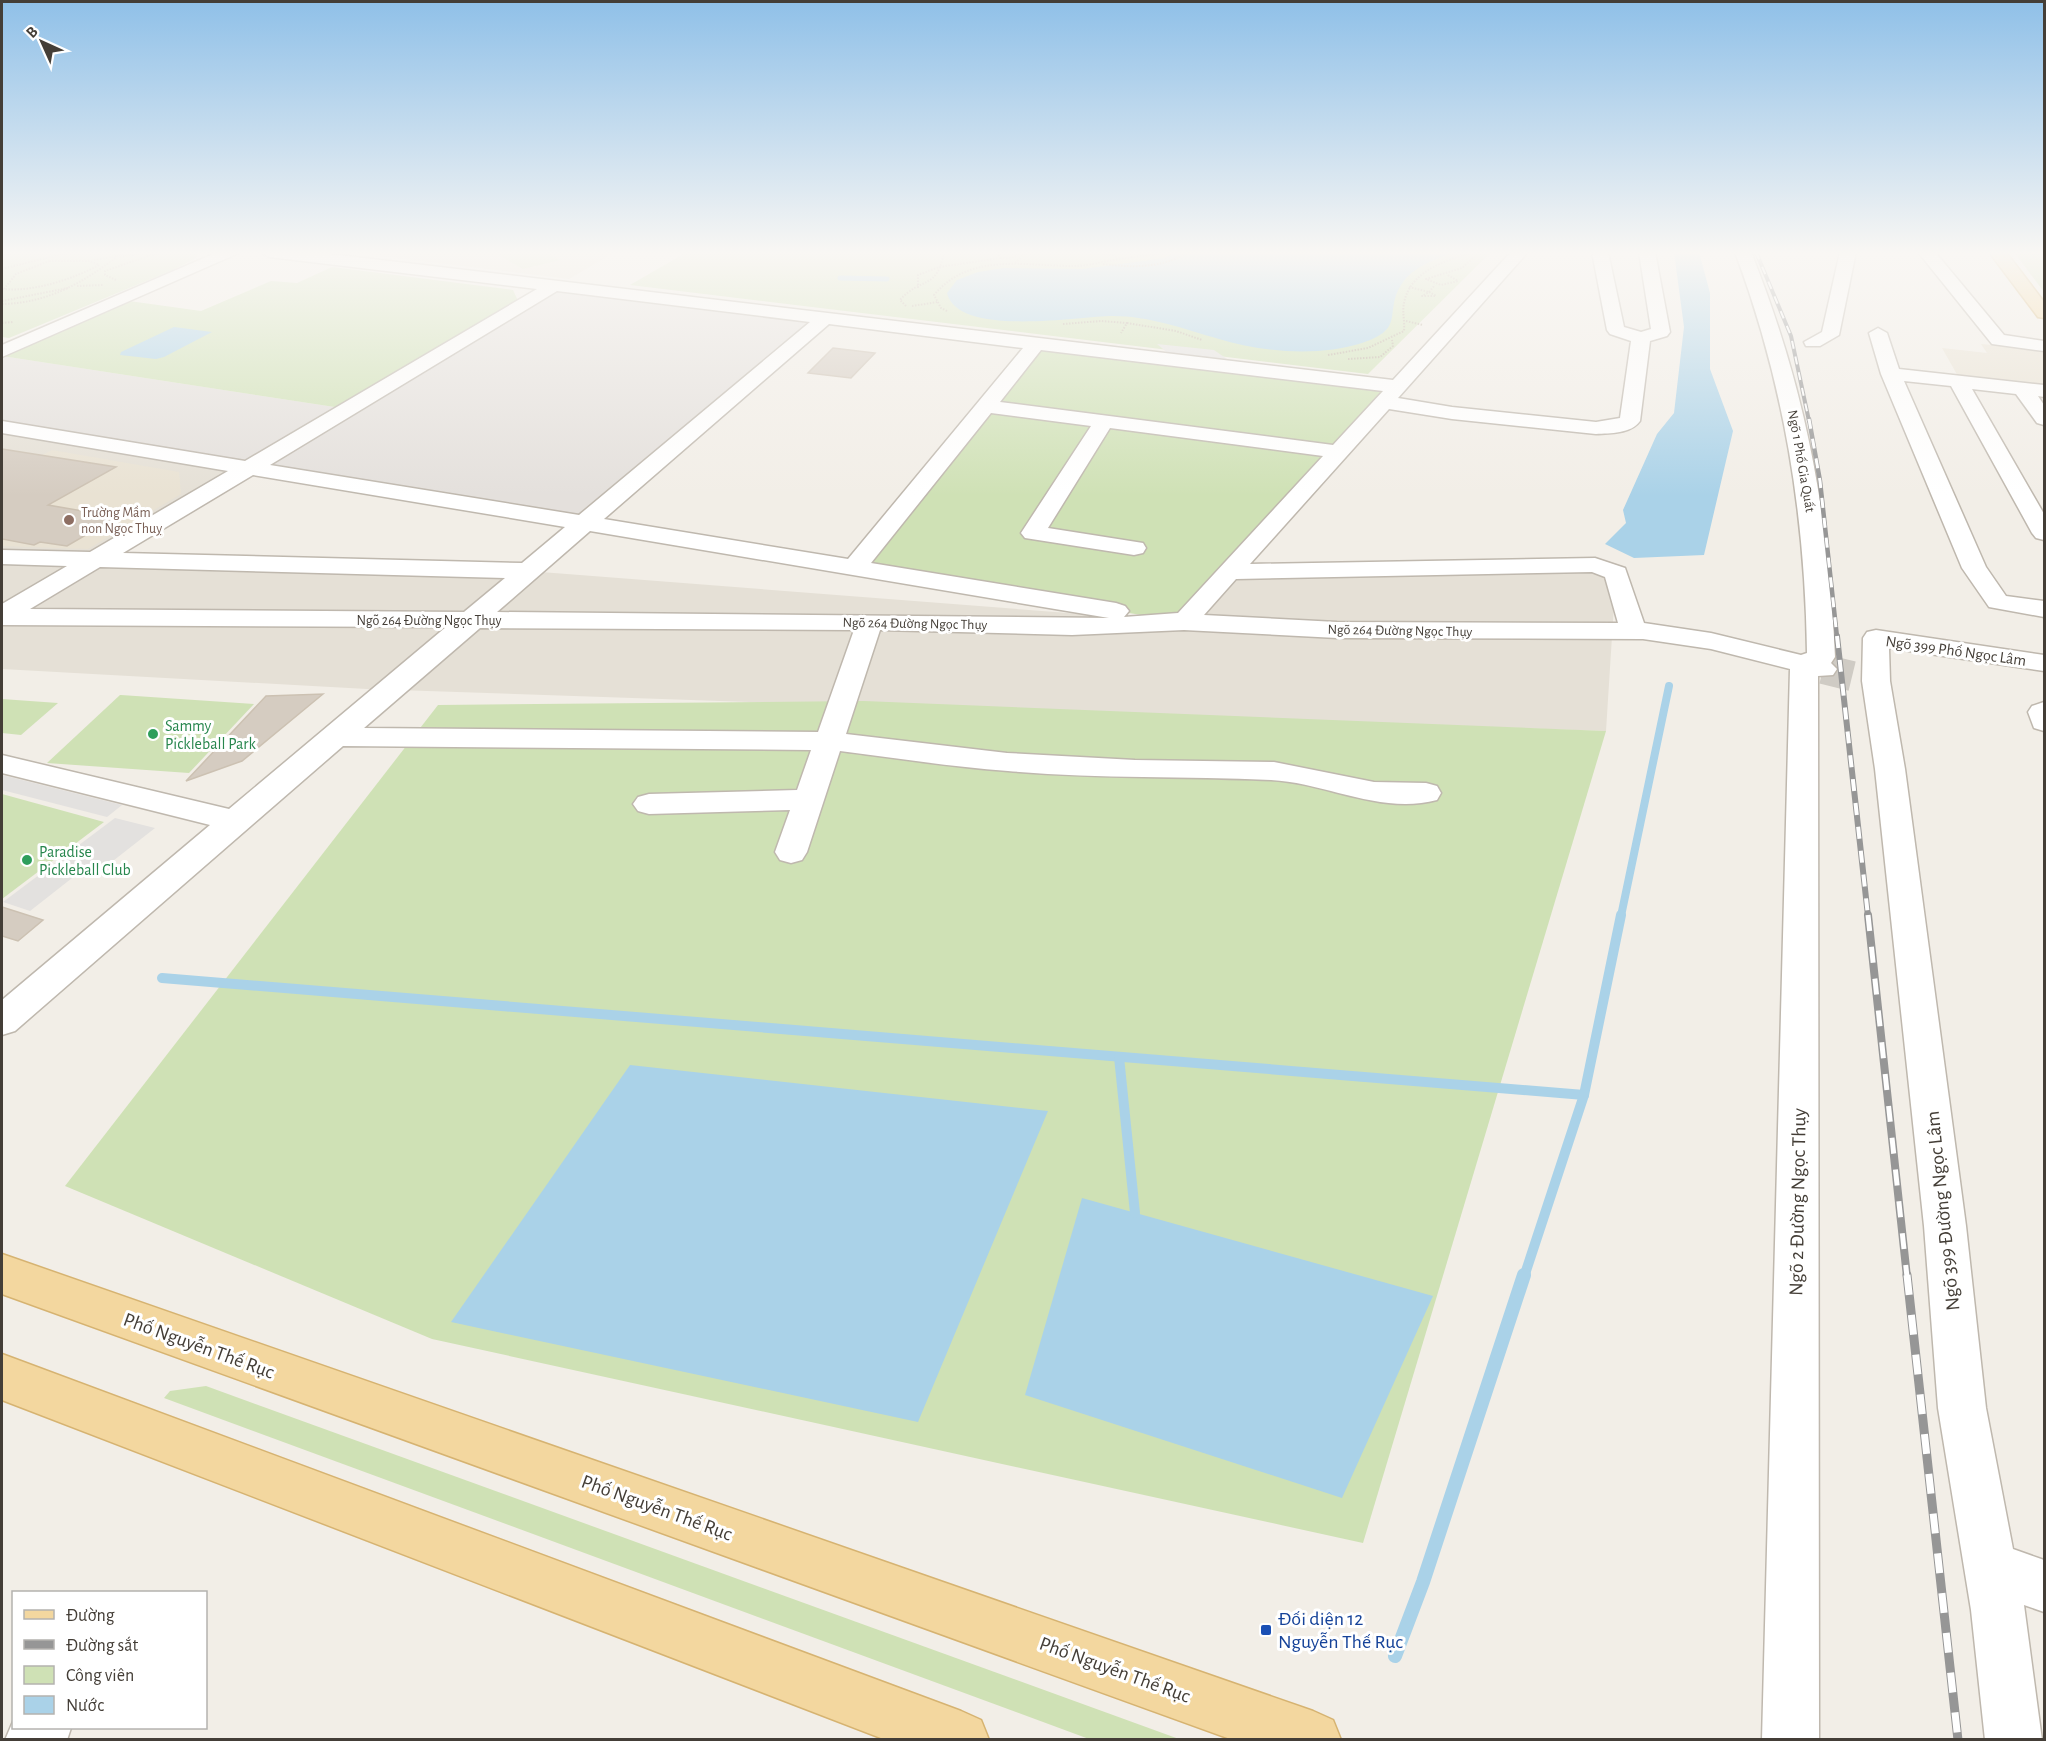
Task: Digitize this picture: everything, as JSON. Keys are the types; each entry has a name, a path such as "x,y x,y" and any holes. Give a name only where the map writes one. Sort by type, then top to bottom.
{"main road":[{"name":"Phố Nguyễn Thế Rục","path":"2,1275 1312,1740"},
{"path":"2,1377 961,1740"}],"street":[{"path":"2,352 45,333"},
{"path":"2,616 475,333"},
{"path":"2,1020 808,333"},
{"path":"945,333 1036,344 1391,395 1596,428 1618,426 1630,421 1641,338"},
{"path":"7,432 249,468 1184,622 1447,333"},
{"path":"1626,333 1641,338 1656,333"},
{"name":"Ngõ 1 Phố Gia Quất","path":"1773,333 1781,358 1810,503 1821,587 1821,657 1813,666"},
{"path":"1813,342 1830,333"},
{"path":"1878,333 1891,374 1974,568 1994,598 2005,604 2044,609"},
{"path":"1992,333 1998,340 2044,346"},
{"path":"854,568 1036,344"},
{"path":"1891,374 2044,391"},
{"path":"1957,381 2044,532"},
{"path":"2022,388 2044,419"},
{"path":"985,406 1339,452"},
{"path":"1104,422 1033,533 1134,548"},
{"path":"2,557 528,571"},
{"path":"1230,572 1594,565 1616,573 1633,631"},
{"name":"Ngõ 264 Đường Ngọc Thụy","path":"2,616 870,622 1072,627 1184,622 1337,630 1633,631 1669,633 1813,666"},
{"path":"791,852 870,622"},
{"name":"Ngõ 399 Phố Ngọc Lâm","path":"1868,679 1876,638 2044,663"},
{"name":"Ngõ 2 Đường Ngọc Thụy","path":"1790,1740 1813,666"},
{"name":"Ngõ 399 Đường Ngọc Lâm","path":"1868,679 1890,769 1945,1226 1962,1408 1991,1568 2014,1740"},
{"path":"2044,711 2042,712 2044,722"},
{"path":"334,737 829,741 1007,762 1135,769 1274,771 1374,792 1426,793"},
{"path":"2,764 235,821"},
{"path":"649,804 809,800"},
{"path":"1991,1568 2044,1586"}],"path":[{"path":"1119,338 1122,333"},
{"path":"1181,333 1212,343"},
{"path":"1322,355 1343,354 1387,342 1401,333"}],"shaded area":[{"path":"472,333 807,333 584,523 2,427 2,356 341,408"},
{"path":"1157,344 1214,350 1230,361 1169,354"},
{"path":"1981,344 2044,350 2044,387 1959,378 1942,348 1987,353"},
{"path":"2,427 249,468 98,558 528,571 1184,622 1234,573 1616,573 1606,731 367,689 2,669"},
{"name":"Trường Mầm non Ngọc Thuỵ","path":"52,450 179,472 181,494 88,549 2,546 2,477"},
{"path":"2,775 122,805 107,817 2,790"},
{"path":"115,818 155,828 95,875 81,871 30,911 3,902"}],"green space":[{"path":"2,333 20,333 9,338 2,337"},
{"path":"45,333 468,333 341,408 2,356 2,352"},
{"path":"1030,333 1409,333 1368,374"},
{"path":"1036,344 1398,387 1184,622 854,568"},
{"name":"Sammy Pickleball Park","path":"120,695 254,704 189,773 47,763"},
{"path":"2,699 58,703 21,735 2,733"},
{"path":"864,701 1606,731 1363,1543 432,1339 65,1186 438,705"},
{"name":"Paradise Pickleball Club","path":"2,794 104,822 2,899"},
{"path":"206,1386 1179,1739 1089,1739 164,1398 170,1391"}],"water":[{"path":"161,333 210,333 156,359 120,355 121,352"},
{"path":"1199,333 1382,333 1362,343 1309,351 1272,350"},
{"path":"1683,333 1710,333 1710,369 1733,431 1704,555 1634,558 1605,544 1626,523 1623,510 1657,434 1674,413"},
{"path":"630,1065 1048,1111 918,1422 451,1322"},
{"path":"1082,1198 1433,1296 1342,1498 1025,1395"}],"building":[{"path":"833,348 875,353 851,378 808,373"},
{"path":"2,449 116,467 48,505 117,517 67,546 40,542 34,545 2,539"},
{"path":"323,694 242,761 186,781 266,696"},
{"path":"2,907 43,920 18,941 2,936"}],"waterway":[{"path":"1621,916 1669,686"},
{"path":"1584,1095 1621,915"},
{"path":"162,978 1584,1095"},
{"path":"1119,1057 1135,1213"},
{"path":"1524,1277 1584,1095"},
{"path":"1395,1656 1423,1582 1524,1275"}],"tunnel":[{"path":"1823,669 1860,678"}],"railway":[{"path":"1790,333 1809,421"},
{"path":"1809,419 1820,481 1837,637"},
{"path":"1837,636 1868,916"},
{"path":"1868,915 1907,1277"},
{"path":"1907,1275 1958,1740"}],"place":[{"name":"Trường Mầm non Ngọc Thuỵ","path":"69,520"},
{"name":"Sammy Pickleball Park","path":"153,734"},
{"name":"Paradise Pickleball Club","path":"27,860"},
{"name":"Đối diện 12 Nguyễn Thế Rục","path":"1266,1630"}]}
